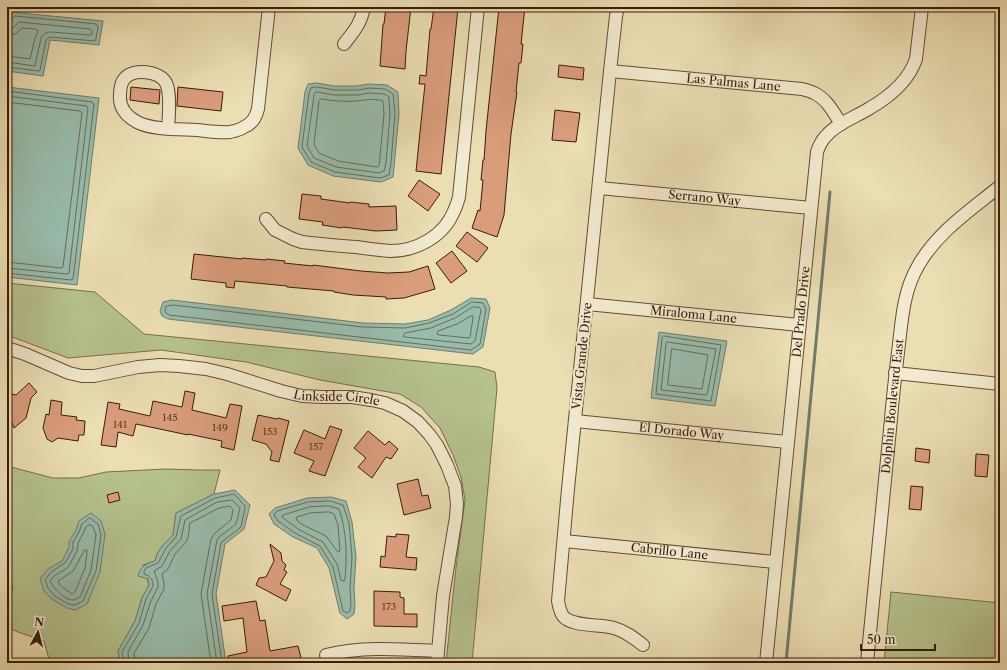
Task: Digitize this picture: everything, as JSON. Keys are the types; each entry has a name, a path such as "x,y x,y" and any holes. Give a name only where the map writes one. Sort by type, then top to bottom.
{"street":[{"path":"168,128 168,88 165,82 160,77 146,72 131,74 125,78 120,93 122,108 133,119 144,125 155,127 168,128 229,132 245,127 256,117 258,109 269,7"},
{"path":"344,44 357,28 363,14 364,7"},
{"path":"266,219 275,230 302,242 391,251 408,249 426,242 440,231 454,212 459,197 478,7"},
{"name":"Vista Grande Drive","path":"618,7 610,71 558,601 560,610 568,621 613,627 625,632 644,645"},
{"name":"Del Prado Drive","path":"766,663 810,208 817,152 825,136 831,130 871,108 882,100 896,89 914,67 922,7"},
{"name":"Las Palmas Lane","path":"610,71 802,89 820,96 827,103 841,124"},
{"name":"Dolphin Boulevard East","path":"867,663 895,373 903,309 908,287 930,248 945,232 1000,186"},
{"name":"Serrano Way","path":"599,188 810,208"},
{"name":"Miraloma Lane","path":"587,304 799,325"},
{"name":"Linkside Circle","path":"7,348 25,354 68,373 82,376 94,376 138,367 160,365 206,369 302,396 352,397 385,403 402,411 418,422 437,445 447,465 455,486 457,504 443,596 436,663"},
{"path":"895,373 1000,384"},
{"name":"El Dorado Way","path":"575,421 787,442"},
{"name":"Cabrillo Lane","path":"564,541 775,562"},
{"path":"326,655 337,652 357,650 386,649 438,651"}],"green space":[{"path":"7,283 95,292 144,334 479,367 495,372 497,388 472,663 446,663 465,500 461,477 453,455 440,428 421,407 400,394 320,380 246,362 161,350 68,358 7,335"},
{"path":"7,466 53,478 79,478 106,472 165,469 220,470 214,494 176,513 173,535 163,545 157,554 155,561 143,565 149,585 142,598 135,621 118,651 120,663 48,663 49,659 44,641 7,627 7,613 13,587 7,577"},
{"path":"891,592 1000,603 1000,663 884,663"}],"water":[{"path":"10,12 103,21 99,45 50,40 43,76 7,71 7,44"},
{"path":"317,83 334,86 357,86 368,84 387,85 398,92 399,114 393,177 381,182 333,176 308,165 298,148 305,92 308,84"},
{"path":"7,87 99,98 77,285 7,277"},
{"path":"471,298 486,299 490,308 483,347 473,354 168,319 162,316 160,311 163,302 172,300 363,323 405,324 428,320 451,310"},
{"path":"659,332 727,341 715,406 651,398"},
{"path":"235,490 250,505 244,529 225,544 216,594 226,663 120,663 118,651 135,621 142,598 149,585 148,579 138,576 140,570 149,563 155,561 157,554 163,545 173,535 176,513 214,494"},
{"path":"331,497 346,501 352,522 356,557 354,588 355,604 354,614 347,619 340,613 329,568 317,548 293,537 274,524 269,514 275,508 307,498"},
{"path":"91,513 101,521 105,534 100,572 87,604 75,610 67,608 52,599 44,591 40,579 48,569 62,561 79,521"}],"building":[{"path":"386,7 411,7 405,69 380,66 383,24"},
{"path":"434,7 458,8 441,174 416,171 425,84 419,84 420,75 426,76 430,29"},
{"path":"499,7 525,7 521,44 523,44 521,63 519,63 517,92 511,134 504,215 497,237 472,228 478,210 480,211 483,180 481,180"},
{"path":"559,65 584,68 583,80 558,77"},
{"path":"131,87 160,90 159,104 130,100"},
{"path":"178,87 223,92 221,111 177,106"},
{"path":"555,110 580,113 576,142 552,140"},
{"path":"419,180 440,194 428,211 408,196"},
{"path":"302,194 321,196 321,199 369,204 369,207 396,206 397,230 376,231 342,228 322,225 323,222 299,219"},
{"path":"467,232 488,248 477,262 456,246"},
{"path":"452,251 467,271 451,283 436,263"},
{"path":"194,254 242,259 266,259 285,261 284,263 388,273 409,272 428,266 435,289 404,298 386,299 386,297 353,295 334,291 235,281 234,288 226,287 226,283 191,279"},
{"path":"29,383 37,392 31,398 26,418 14,428 11,420 7,419 7,393 16,395"},
{"path":"185,391 195,393 192,410 226,418 230,404 242,406 234,450 221,447 222,441 136,424 133,436 118,432 116,447 101,445 108,402 120,404 119,409 150,416 153,401 182,407"},
{"path":"51,400 62,402 61,415 77,417 76,420 85,421 84,435 79,435 78,441 58,438 52,442 47,439 43,428 46,414 49,415"},
{"path":"258,415 289,421 279,462 270,460 272,452 266,444 252,440"},
{"path":"330,426 342,430 325,476 309,471 314,461 294,453 304,430 325,439"},
{"path":"368,431 385,445 389,441 398,449 391,459 386,457 372,478 358,467 366,458 354,448"},
{"path":"916,448 930,450 929,463 915,461"},
{"path":"976,454 989,455 987,477 975,476"},
{"path":"418,479 422,496 428,495 431,508 404,515 397,484"},
{"path":"911,486 923,487 921,510 909,509"},
{"path":"118,492 120,500 109,503 107,495"},
{"path":"396,534 409,535 406,557 417,558 416,570 380,567 381,556 385,557 387,536 396,537"},
{"path":"270,544 281,553 282,561 286,565 284,570 287,572 280,584 291,590 286,601 256,585 259,578 266,577 274,561"},
{"path":"374,591 400,592 400,597 404,598 404,614 417,614 417,627 374,626"},
{"path":"256,601 260,621 265,620 270,651 298,646 302,662 229,663 228,656 247,652 243,618 224,621 222,606"}],"waterway":[{"path":"786,663 830,192"}]}
